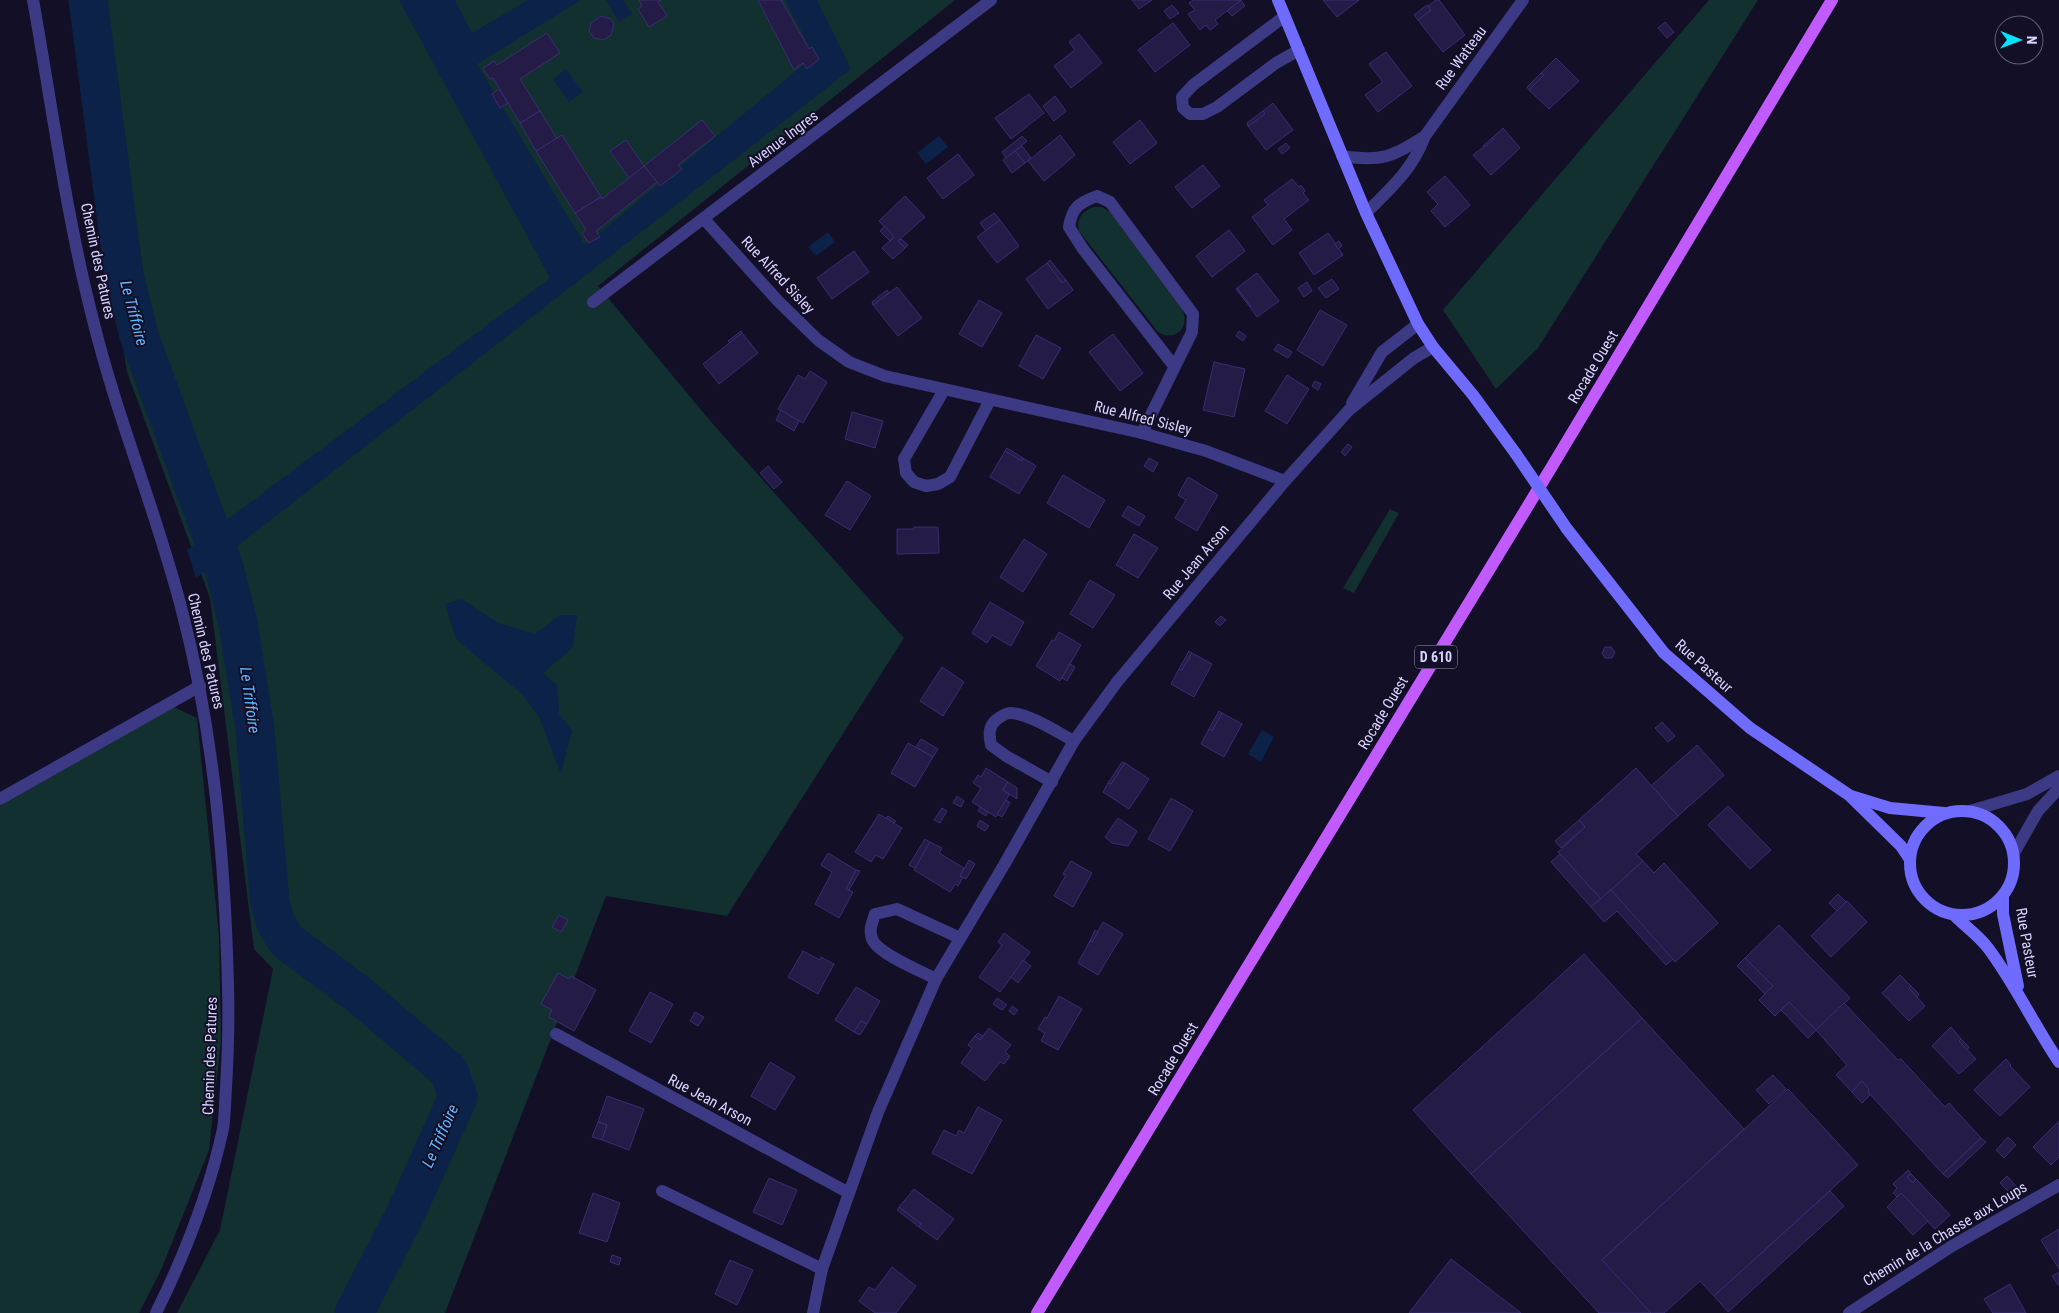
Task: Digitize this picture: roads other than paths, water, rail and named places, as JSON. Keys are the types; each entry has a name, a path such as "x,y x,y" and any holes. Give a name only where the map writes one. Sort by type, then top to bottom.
{"main road":[{"name":"Rocade Ouest","path":"1037,1313 1546,476 1832,0"}],"street":[{"name":"Chemin des Patures","path":"33,0 62,167 92,319 117,406 181,608 200,686 217,810 226,921 229,1041 224,1126 202,1206 178,1266 156,1313"},
{"name":"Avenue Ingres","path":"593,302 991,0"},
{"name":"Rue Pasteur","path":"1278,0 1366,213 1418,324 1433,347 1473,395 1568,529 1664,653 1750,728 1849,795 1901,846 1909,858"},
{"name":"Rue Watteau","path":"1366,213 1408,170 1418,154 1425,136 1523,0"},
{"path":"1285,16 1193,85 1182,97 1183,108 1190,114 1203,114 1210,111 1276,63 1299,50"},
{"name":"Rue Watteau","path":"1342,156 1384,158 1400,152 1425,136"},
{"path":"1142,433 1192,332 1193,314 1110,202 1097,196 1085,201 1072,212 1069,227 1083,249 1174,366"},
{"name":"Rue Alfred Sisley","path":"704,219 778,301 818,340 849,362 885,376 1142,433 1206,451 1285,481"},
{"name":"Rue Jean Arson","path":"1348,410 1382,352 1418,324"},
{"name":"Rue Jean Arson","path":"813,1313 822,1269 878,1112 936,980 1074,741 1117,682 1285,481 1348,410 1414,358 1433,347"},
{"path":"944,390 904,459 906,472 914,482 926,486 938,484 950,477 990,400"},
{"path":"0,799 200,686"},
{"path":"1052,782 1006,756 991,745 989,735 992,724 1000,716 1009,713 1026,717 1074,741"},
{"path":"1970,811 2027,794 2059,776"},
{"path":"2014,853 2038,811 2059,788"},
{"name":"Rue Pasteur","path":"1849,795 1890,808 1945,813"},
{"path":"1958,810 1970,811 1986,816 1999,825 2008,838 2014,853 2014,868 2011,883 2003,896 1990,908 1973,915 1955,916 1939,911 1921,896 1910,874 1909,858 1913,843 1920,830 1932,819 1958,810"},
{"name":"Rue Pasteur","path":"2003,896 2003,914 2020,996"},
{"path":"936,980 884,952 873,941 870,928 875,914 897,909 960,938"},
{"name":"Rue Pasteur","path":"1955,916 1987,946 2020,996 2039,1032 2059,1062"},
{"name":"Rue Jean Arson","path":"556,1034 849,1193"},
{"name":"Chemin de la Chasse aux Loups","path":"1849,1313 1952,1246 2059,1185"},
{"path":"662,1191 822,1269"}],"water":[{"path":"399,0 455,0 472,33 528,0 581,0 477,64 585,245 814,56 785,0 817,0 851,69 196,578 187,550 550,278"},
{"path":"606,0 623,0 632,14 619,22"},
{"path":"566,69 583,92 569,102 553,79"},
{"path":"939,136 948,147 926,164 917,153"},
{"path":"828,232 835,242 816,256 808,247"},
{"path":"462,599 498,623 535,634 560,615 577,615 573,647 543,673 557,685 559,714 572,731 561,774 539,717 523,695 456,639 445,604"},
{"path":"1262,730 1274,737 1261,762 1248,754"}],"waterway":[{"name":"Le Triffoire","path":"88,0 124,275 139,336 225,571 238,623 255,729 270,903 276,924 287,941 358,994 449,1071 458,1097 406,1213 354,1313"}]}
